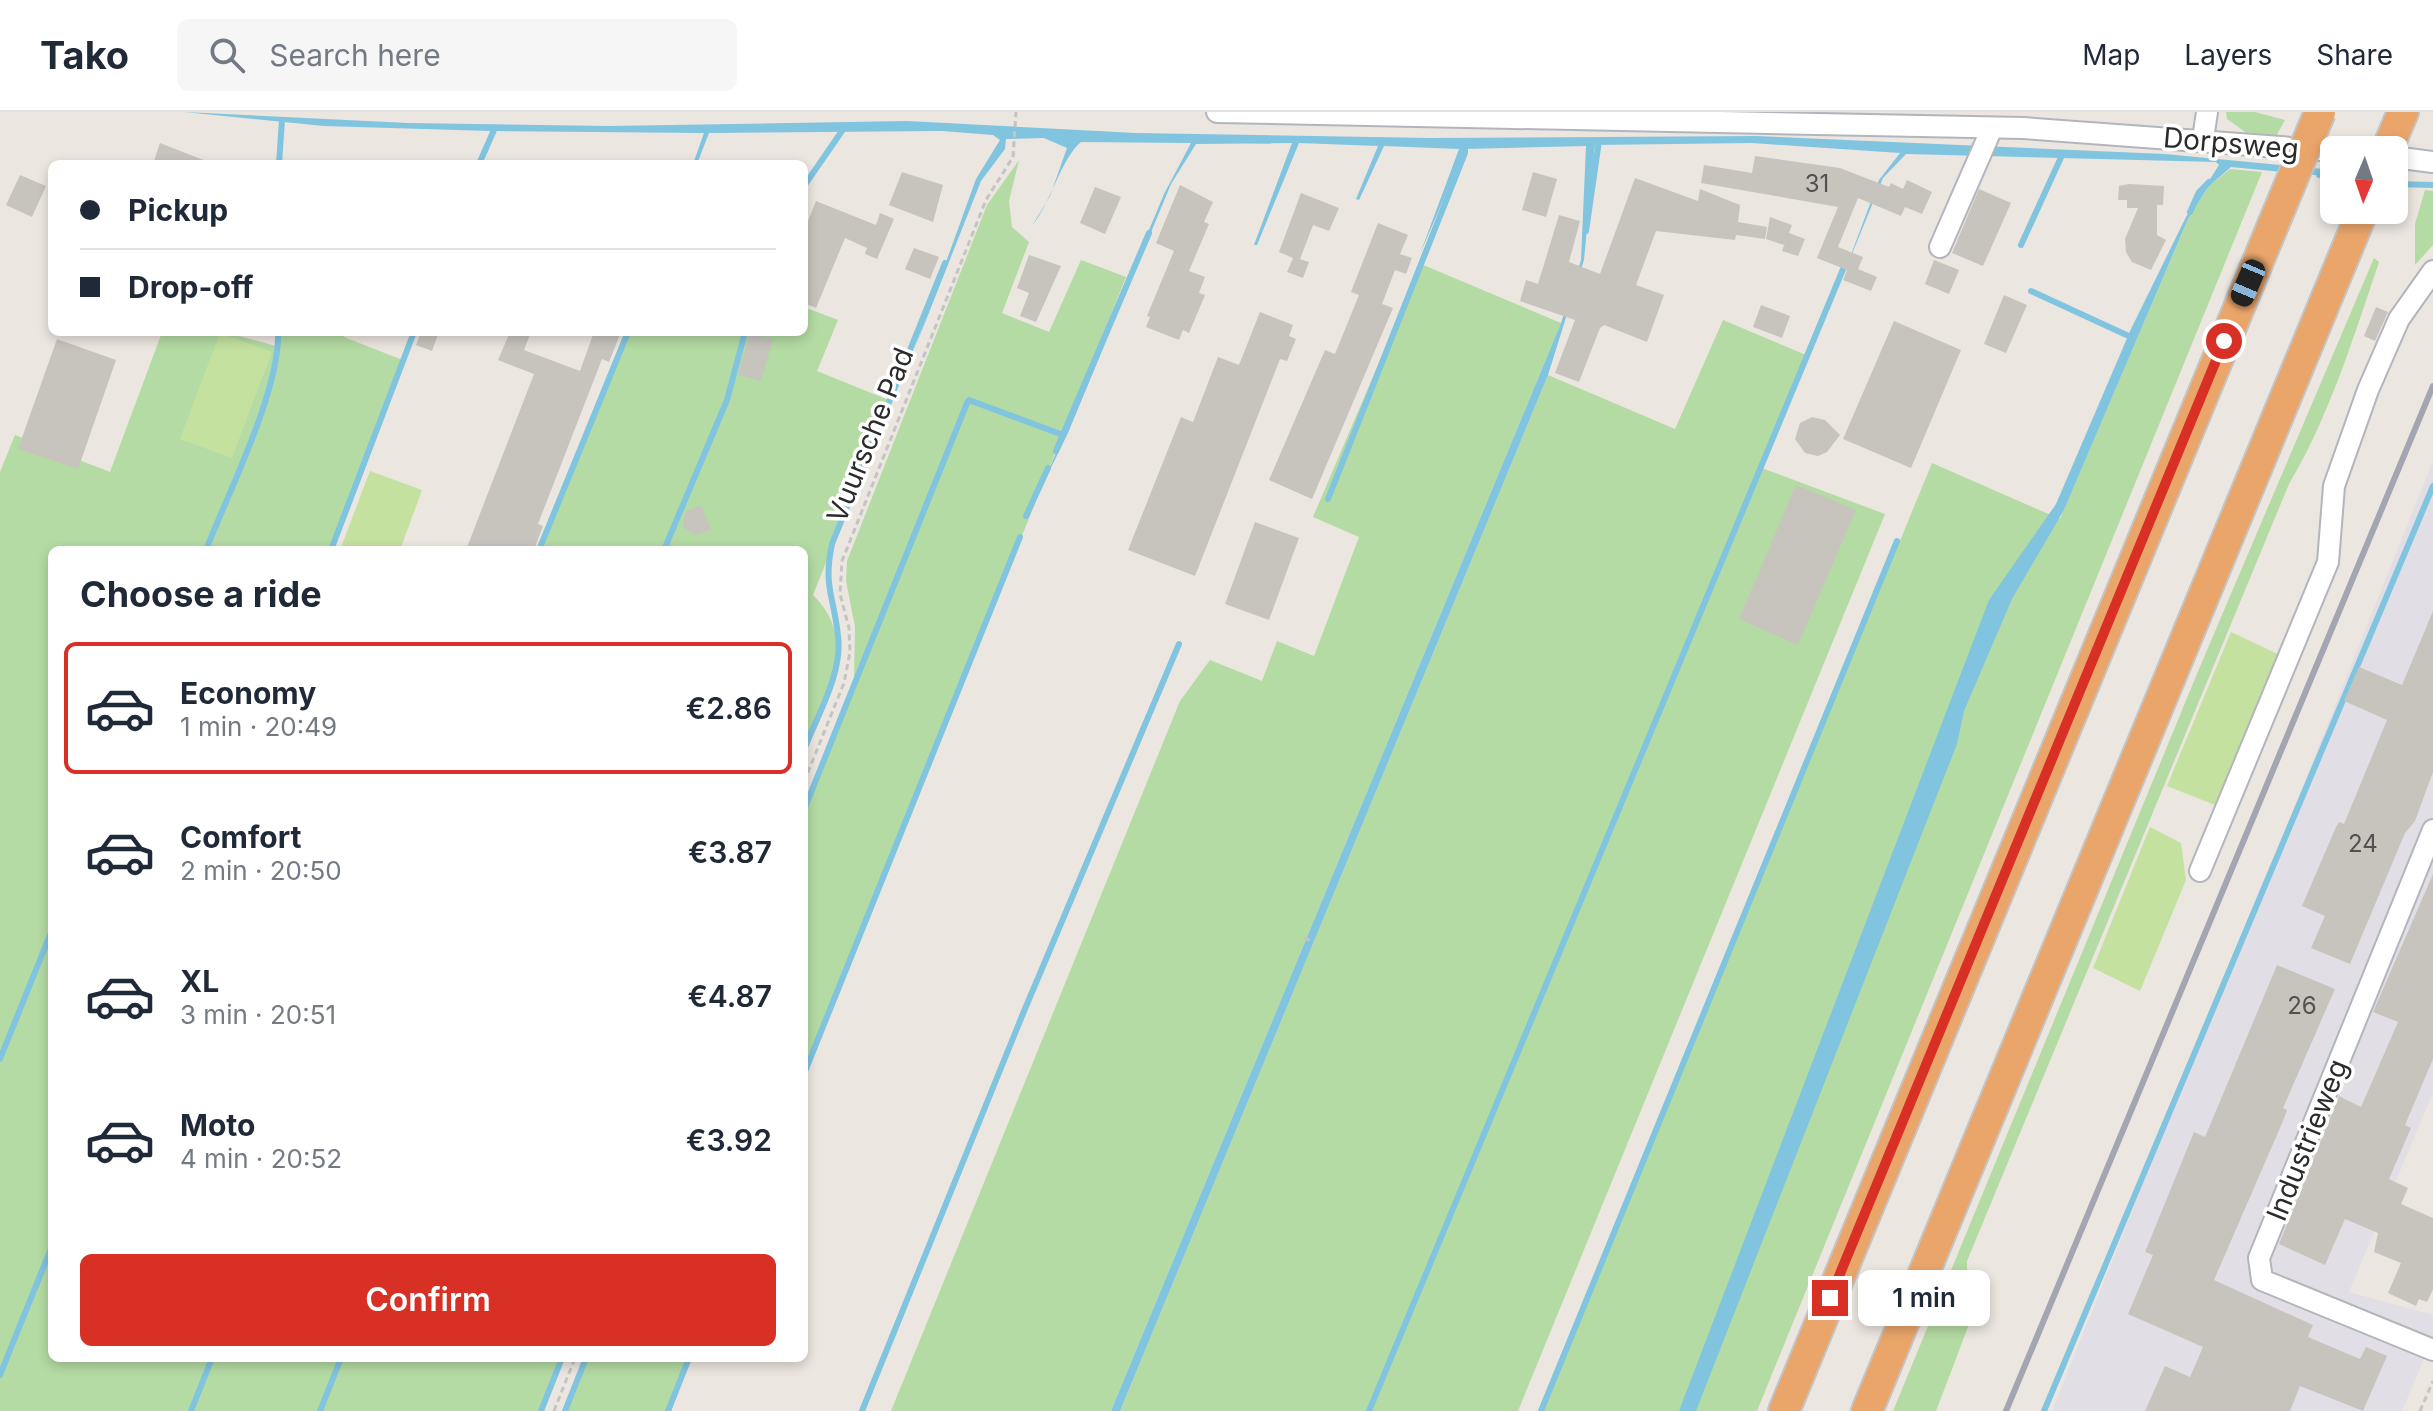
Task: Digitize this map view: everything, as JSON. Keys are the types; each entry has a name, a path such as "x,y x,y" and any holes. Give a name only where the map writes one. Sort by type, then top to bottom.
{"highway":[{"path":"1784,1411 2103,631 2320,112"},
{"path":"2393,136 2403,112"},
{"path":"1867,1411 2357,224"}],"street":[{"name":"Dorpsweg","path":"1217,112 1839,117 1992,128 2022,120 2320,150"},
{"path":"2203,139 2207,112"},
{"path":"1940,247 1992,128"},
{"path":"2408,159 2433,162"},
{"path":"2200,871 2328,562 2334,486 2368,390 2399,319 2433,271"},
{"name":"Industrieweg","path":"2433,830 2259,1258 2262,1280 2433,1350"}],"path":[{"name":"Vuursche Pad","path":"808,772 844,683 848,662 849,628 840,594 842,561 986,200 1013,157 1016,112"},
{"path":"1304,938 1314,942"},
{"path":"554,1411 573,1362"},
{"path":"2420,1411 2433,1381"}],"shaded area":[{"path":"2433,461 2433,1093 2349,1292 2433,1315 2433,1338 2402,1411 2052,1411"}],"green space":[{"path":"2226,112 2255,112 2285,120 2275,138 2248,134 2227,119"},
{"path":"1019,160 1009,201 1012,227 1029,242 1002,313 1049,332 1081,260 1126,277 808,1068 808,797 854,681 855,627 846,581 847,561 987,205"},
{"path":"2230,169 2262,172 1757,1411 1542,1411 1932,463 2060,519 2188,219 2208,187"},
{"path":"2425,190 2433,191 2433,245 2415,265 2415,224"},
{"path":"2374,258 2379,262 2328,404 2289,484 1967,1261 1968,1327 1936,1411 1893,1411 2199,669"},
{"path":"1421,264 1561,323 1111,1411 891,1411 1180,701 1210,660 1262,681 1277,641 1314,656 1359,537 1313,517"},
{"path":"808,309 838,320 817,371 891,401 813,595 827,613 835,631 837,650 828,690 808,739 808,546 544,546 628,336 808,336"},
{"path":"1723,320 1806,355 1759,467 1885,514 1518,1411 1120,1411 1548,375 1675,429"},
{"path":"161,336 239,336 276,346 276,336 344,336 405,361 332,546 48,546 48,1362 559,1362 540,1411 0,1411 0,472 15,435 110,472"},
{"path":"219,336 228,336 272,352 232,458 180,439"},
{"path":"370,471 422,490 401,546 342,546"},
{"path":"2231,632 2284,657 2220,807 2167,786"},
{"path":"2150,827 2181,843 2186,880 2140,991 2093,968"},
{"path":"584,1362 688,1362 668,1411 565,1411"}],"water":[{"path":"184,112 408,123 609,126 907,121 1136,133 1429,138 1756,136 2165,154 2320,169 2320,176 2231,167 2208,187 2188,219 2064,510 2012,599 1964,711 1957,744 1696,1411 1679,1411 1989,600 2056,504 2131,329 2186,217 2219,165 2216,162 1906,154 1883,178 1843,276 1879,180 1900,153 1752,143 1595,145 1584,260 1548,375 1120,1411 1111,1411 1561,323 1581,260 1586,146 1465,149 1420,254 1459,149 1384,146 1359,200 1356,199 1378,146 1299,143 1257,245 1254,245 1292,143 1196,144 1171,184 1068,433 1043,484 1164,194 1191,143 1081,142 1068,158 1052,190 1067,148 1044,138 1006,139 1005,149 981,181 915,348 976,179 1000,140 993,135 942,131 709,133 699,160 694,160 704,133 494,131 487,154 490,131 324,126"}],"building":[{"path":"160,143 203,160 154,160"},
{"path":"1755,156 1840,168 1889,187 1891,183 1903,189 1907,180 1932,192 1922,214 1905,207 1901,216 1858,198 1838,247 1863,257 1858,269 1877,277 1871,291 1843,280 1847,270 1817,258 1838,207 1701,183 1704,165 1752,173"},
{"path":"902,172 943,185 933,222 889,205"},
{"path":"1533,172 1557,179 1546,217 1522,210"},
{"path":"20,175 46,186 32,217 6,205"},
{"path":"1635,178 1698,201 1700,189 1740,205 1738,222 1767,227 1765,239 1736,235 1735,240 1656,231 1636,285 1664,295 1647,342 1604,325 1600,328 1579,382 1555,373 1575,320 1520,301 1526,280 1538,284 1559,215 1580,221 1569,262 1600,274"},
{"path":"1180,185 1213,202 1204,222 1209,224 1189,271 1205,277 1199,293 1205,295 1189,333 1183,330 1179,340 1146,327 1150,317 1147,316 1174,251 1156,243"},
{"path":"2119,186 2164,186 2163,205 2157,205 2157,235 2166,240 2151,270 2132,262 2126,252 2125,239 2138,208 2127,208 2127,200 2118,200"},
{"path":"1095,187 1121,197 1105,234 1080,223"},
{"path":"1979,189 2011,203 1983,266 1952,253"},
{"path":"1301,193 1339,208 1329,231 1313,225 1300,259 1309,262 1303,278 1287,272 1293,258 1279,252"},
{"path":"816,201 876,225 880,213 894,219 877,259 865,254 867,248 845,238 816,308 808,305 808,221"},
{"path":"1770,217 1792,225 1789,233 1805,239 1798,256 1782,251 1786,240 1784,245 1766,239"},
{"path":"1378,223 1408,235 1400,254 1412,258 1406,274 1395,270 1382,304 1393,308 1312,499 1269,480 1325,350 1335,354 1359,295 1351,292"},
{"path":"914,248 939,257 930,279 905,269"},
{"path":"1029,255 1061,266 1036,322 1020,316 1029,293 1017,288"},
{"path":"1934,260 1959,270 1949,294 1925,284"},
{"path":"2004,295 2027,305 2006,353 1984,344"},
{"path":"1761,305 1790,316 1782,338 1753,327"},
{"path":"2376,307 2388,312 2375,341 2364,336"},
{"path":"1260,312 1293,325 1289,336 1296,339 1287,361 1280,359 1195,576 1128,550 1181,417 1193,422 1218,357 1239,365"},
{"path":"1894,321 1961,350 1911,468 1843,439"},
{"path":"419,336 438,336 432,351 416,345"},
{"path":"508,336 529,336 524,350 580,371 593,336 619,336 609,362 602,359 538,524 543,526 536,546 468,546 534,374 498,360"},
{"path":"749,336 773,339 761,381 738,375"},
{"path":"57,339 116,360 78,469 18,449"},
{"path":"1812,417 1825,420 1840,435 1827,452 1818,456 1805,453 1795,439 1800,423"},
{"path":"1796,485 1856,510 1798,645 1739,619"},
{"path":"701,505 711,530 695,535 683,527 685,512"},
{"path":"1255,522 1299,538 1269,620 1225,604"},
{"path":"2433,611 2433,772 2415,821 2405,833 2350,964 2311,948 2325,916 2302,906 2336,827 2339,822 2344,824 2387,720 2344,701 2359,667 2402,685"},
{"path":"2433,874 2433,1059 2405,1125 2411,1128 2389,1179 2408,1188 2401,1204 2433,1218 2433,1289 2427,1302 2419,1299 2416,1306 2388,1293 2401,1263 2374,1252 2378,1233 2345,1219 2325,1265 2279,1244 2339,1096 2361,1107 2398,1022 2373,1012"},
{"path":"2277,965 2335,989 2283,1108 2287,1110 2283,1121 2214,1280 2313,1325 2308,1337 2360,1359 2366,1347 2387,1356 2363,1411 2300,1386 2290,1411 2145,1411 2165,1366 2190,1377 2203,1347 2128,1314 2153,1255 2145,1252 2194,1132 2205,1137"}],"waterway":[{"path":"279,160 282,120"},
{"path":"808,180 844,128"},
{"path":"481,160 494,130"},
{"path":"1586,231 1599,141"},
{"path":"1328,499 1465,153 1465,146"},
{"path":"2021,245 2063,153"},
{"path":"2190,212 2199,192 2209,182"},
{"path":"2408,184 2433,185"},
{"path":"1056,451 1149,233"},
{"path":"1369,1411 1846,262"},
{"path":"808,741 828,694 839,650 829,581 832,544 945,263"},
{"path":"2031,291 2133,338"},
{"path":"208,546 262,412 271,383 278,336"},
{"path":"333,546 412,336"},
{"path":"541,546 626,336"},
{"path":"666,546 727,400 744,336"},
{"path":"808,800 969,400 1063,435"},
{"path":"1026,516 1048,468"},
{"path":"2044,1411 2433,486"},
{"path":"808,1064 1020,537"},
{"path":"1541,1411 1897,541"},
{"path":"862,1411 1022,1016 1179,644"},
{"path":"0,1059 48,940"},
{"path":"0,1375 48,1256"},
{"path":"191,1411 210,1362"},
{"path":"320,1411 339,1362"},
{"path":"541,1411 560,1362"},
{"path":"565,1411 584,1362"},
{"path":"668,1411 687,1362"}],"railway":[{"path":"2006,1411 2433,386"}],"route":[{"path":"1830,1298 2224,341"}]}
